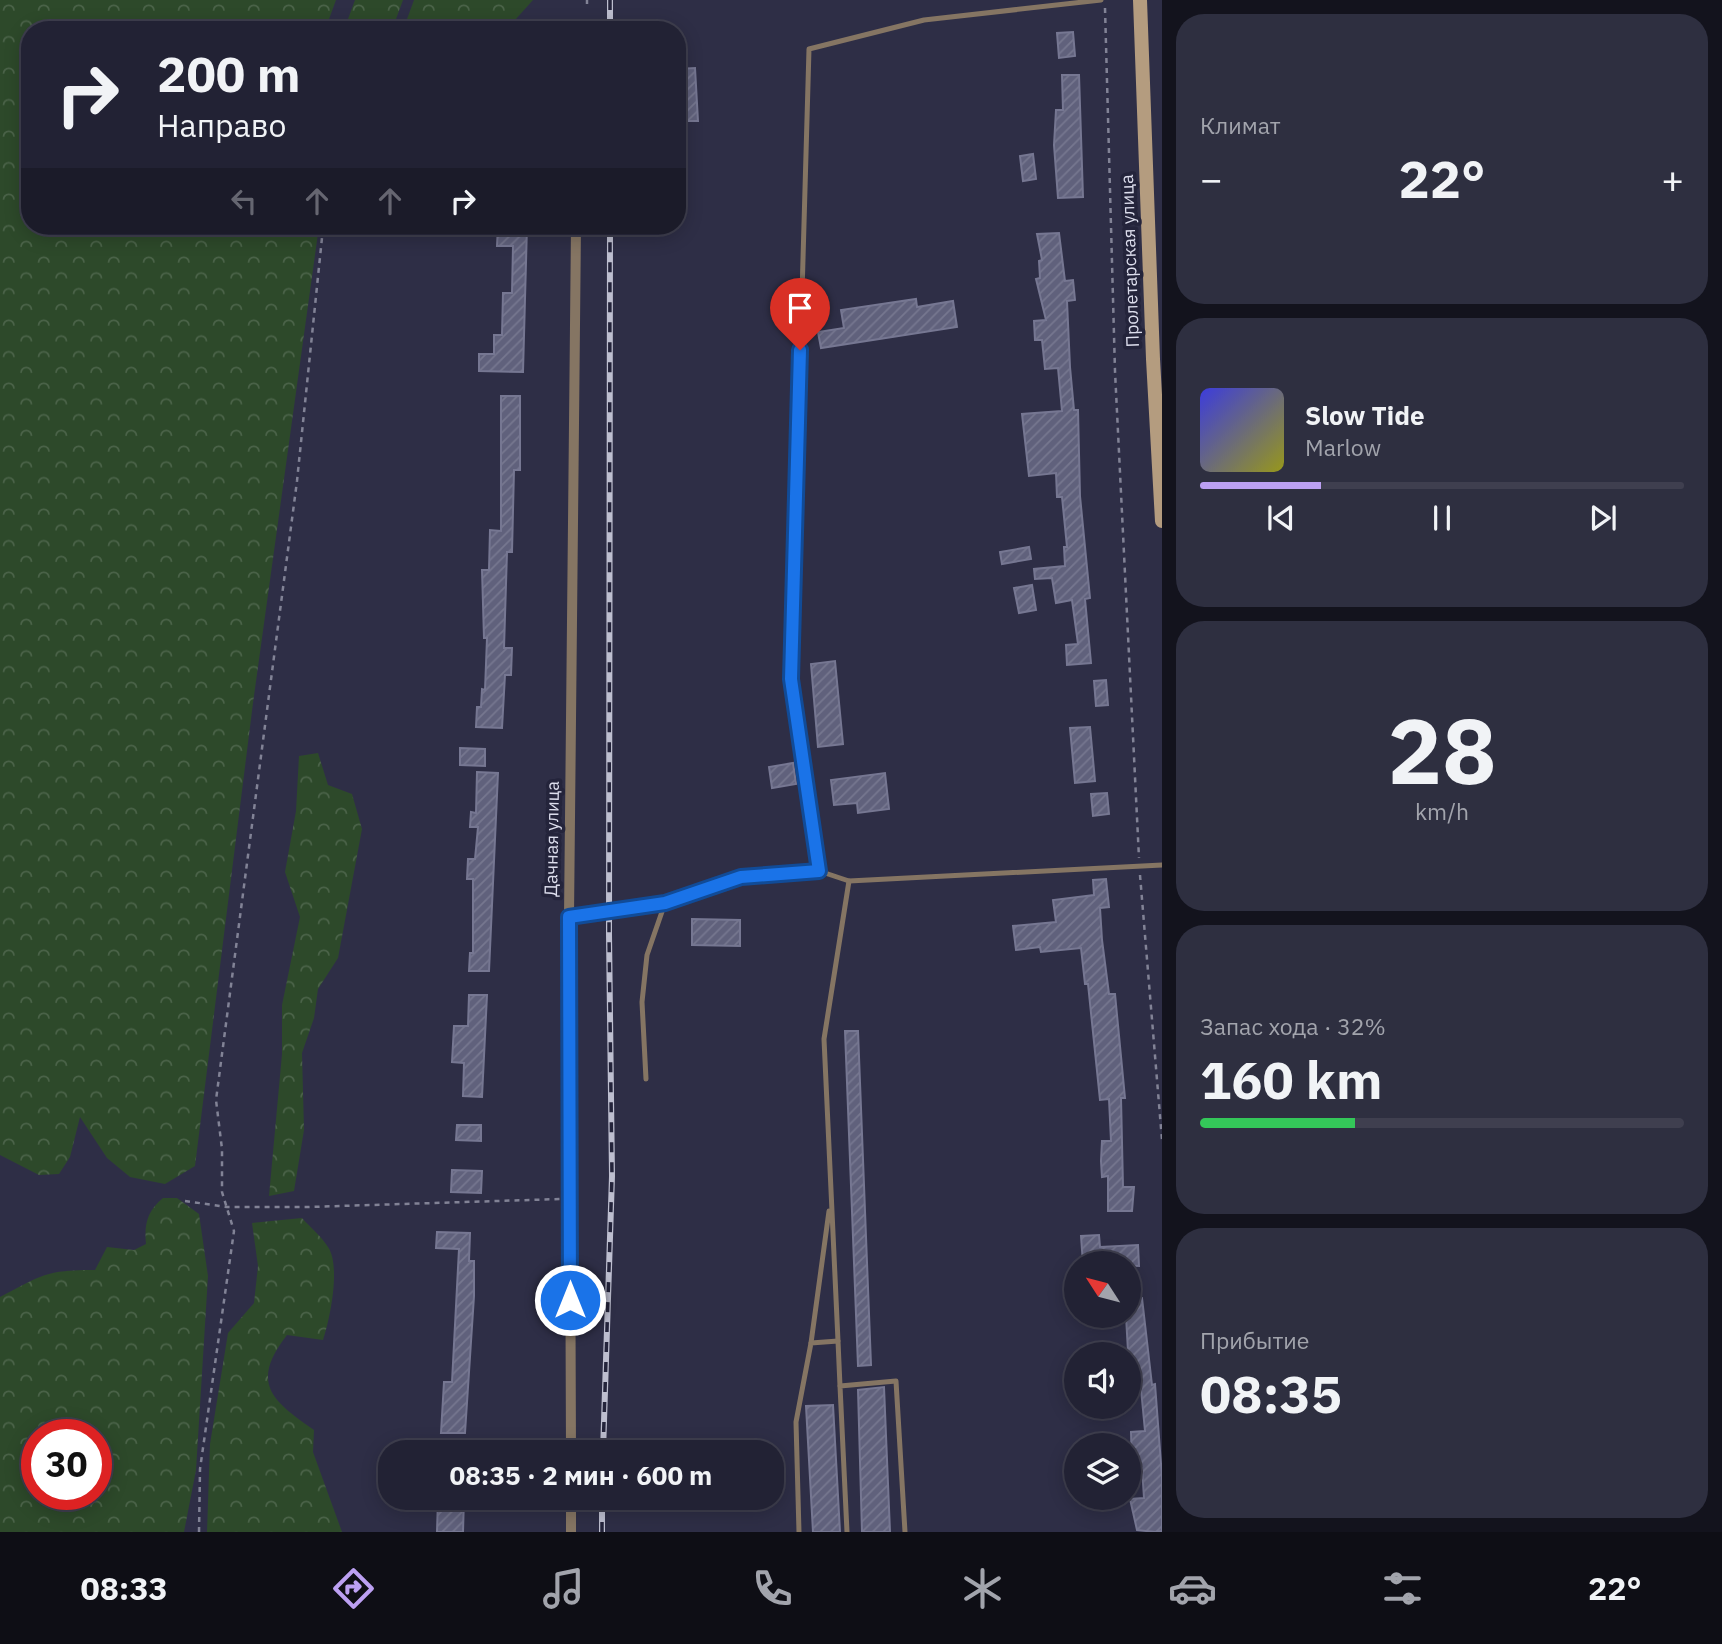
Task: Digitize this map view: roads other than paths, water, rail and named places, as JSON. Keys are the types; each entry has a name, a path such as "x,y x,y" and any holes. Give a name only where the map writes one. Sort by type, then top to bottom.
{"main road":[{"name":"Пролетарская улица","path":"1140,0 1162,521"}],"street":[{"name":"Дачная улица","path":"571,1440 569,917 576,235"},
{"path":"571,1510 571,1532"}],"lane":[{"path":"819,871 791,679 809,49 924,20 1103,0"},
{"path":"569,917 665,903 741,877 819,871 849,881 1162,865"},
{"path":"847,1532 824,1039 849,881"},
{"path":"646,1079 642,1002 647,955 665,903"},
{"path":"799,1532 796,1422 811,1343 831,1196"},
{"path":"811,1343 838,1341"},
{"path":"840,1385 896,1381 905,1532"}],"railway":[{"path":"610,0 610,21"},
{"path":"603,1440 612,1176 609,934 610,235"},
{"path":"602,1510 602,1532"}]}
